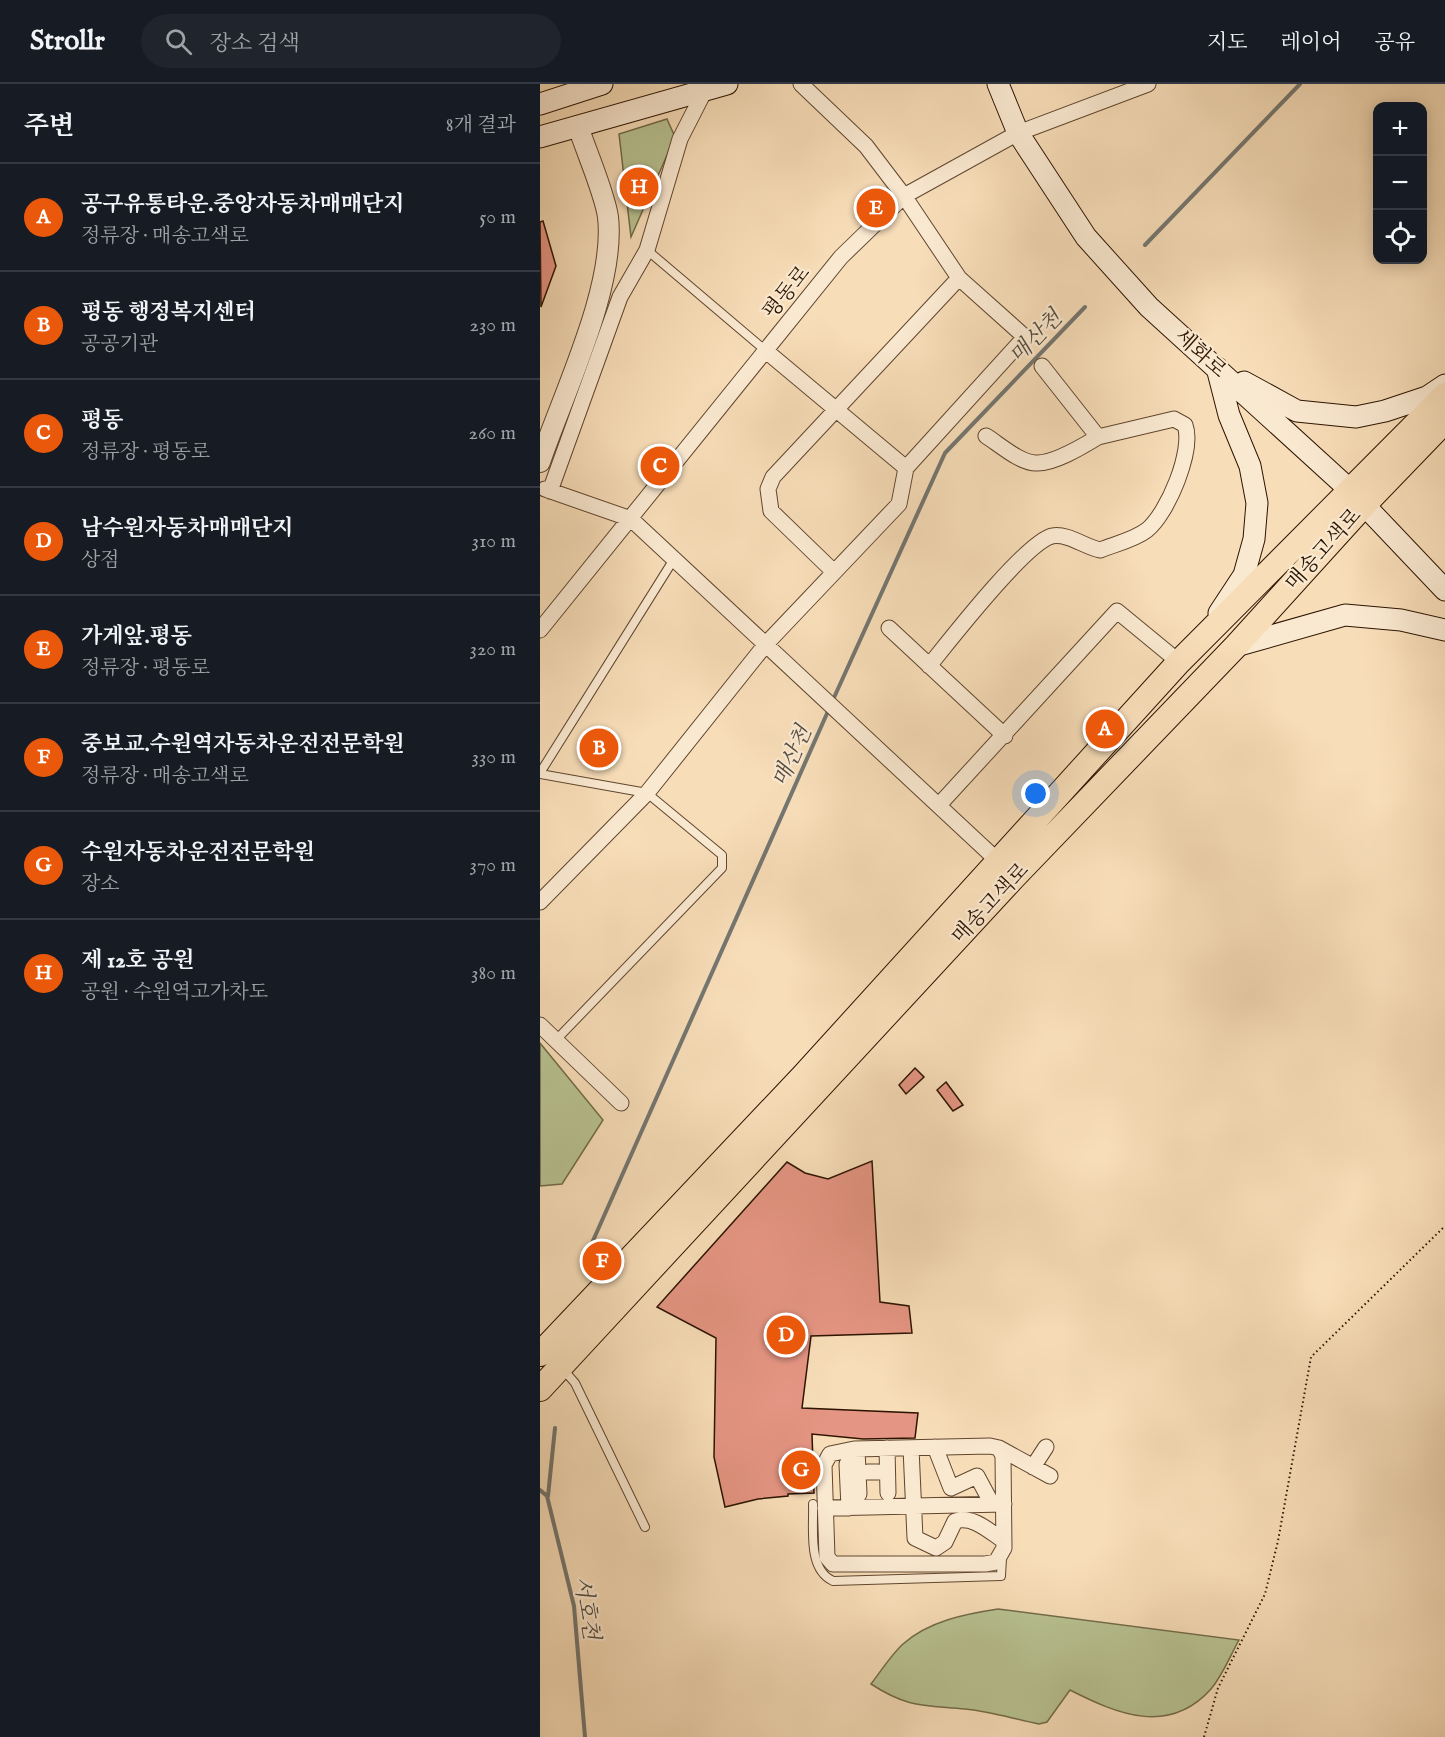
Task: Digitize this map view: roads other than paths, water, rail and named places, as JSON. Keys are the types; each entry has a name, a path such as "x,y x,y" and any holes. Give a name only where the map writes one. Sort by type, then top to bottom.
{"main road":[{"path":"540,104 602,84"},
{"path":"540,137 728,84"},
{"name":"세화로","path":"998,84 1018,133 1086,237 1149,307 1357,498 1445,590"},
{"path":"1218,368 1298,411 1356,417 1385,411 1427,397 1445,385"},
{"path":"1197,645 1244,574 1254,539 1257,503 1251,466 1229,415 1218,368"},
{"name":"매송고색로","path":"540,1389 552,1356 804,1075 1006,869 1236,646 1445,395"},
{"name":"매송고색로","path":"1006,869 1179,662 1357,498 1445,421"},
{"path":"1236,646 1345,615 1401,620 1445,630"}],"street":[{"path":"540,902 647,793 766,644 899,504 906,468 1025,337 959,278 904,196 866,146 801,84"},
{"name":"평동로","path":"540,630 841,257 904,196 1018,133 1148,84"},
{"path":"705,90 680,139 647,250 620,297 544,493 631,519 1006,869"},
{"path":"540,462 596,309 607,263 608,216 578,126"},
{"path":"834,572 771,511 767,499 773,477 833,410 959,278"},
{"path":"766,351 833,410 906,468"},
{"path":"1042,366 1098,437"},
{"path":"929,666 990,591 1042,540 1055,536 1100,550 1148,529 1172,495 1189,435 1185,425 1174,419 1098,437 1069,453 1036,463 1018,456 986,436"},
{"path":"939,805 1005,736 1117,611 1179,662"},
{"path":"889,628 1005,736"},
{"path":"540,1024 621,1103"},
{"path":"935,1447 951,1488 977,1476 998,1504"},
{"path":"1034,1467 1046,1447"},
{"path":"849,1508 887,1448"},
{"path":"911,1448 915,1538 927,1546 936,1548 945,1542 955,1521 962,1519 969,1520 1003,1548"},
{"path":"999,1448 1003,1456 998,1504 1003,1548 996,1562 985,1564 833,1564 827,1557 819,1506 825,1466 830,1454 857,1449 999,1448 1050,1476"},
{"path":"857,1449 880,1507"},
{"path":"819,1506 849,1508 998,1504"}],"lane":[{"path":"647,250 766,351"},
{"path":"556,1040 722,868 722,855 647,793 540,774 674,559"},
{"path":"552,1356 575,1383 645,1527"}],"waterway":[{"name":"매산천","path":"1145,245 1300,84"},
{"name":"매산천","path":"832,702 945,453 1085,307"},
{"name":"매산천","path":"588,1258 592,1243 829,709"},
{"name":"매산천","path":"548,1496 555,1428"},
{"name":"서호천","path":"540,1490 547,1496 574,1606 585,1737"}],"place":[{"name":"제 12호 공원","path":"639,187"},
{"name":"가게앞.평동","path":"876,208"},
{"name":"평동","path":"660,466"},
{"name":"공구유통타운.중앙자동차매매단지","path":"1105,729"},
{"name":"평동 행정복지센터","path":"599,748"},
{"name":"중보교.수원역자동차운전전문학원","path":"602,1261"},
{"name":"남수원자동차매매단지","path":"786,1335"},
{"name":"수원자동차운전전문학원","path":"801,1470"}]}
